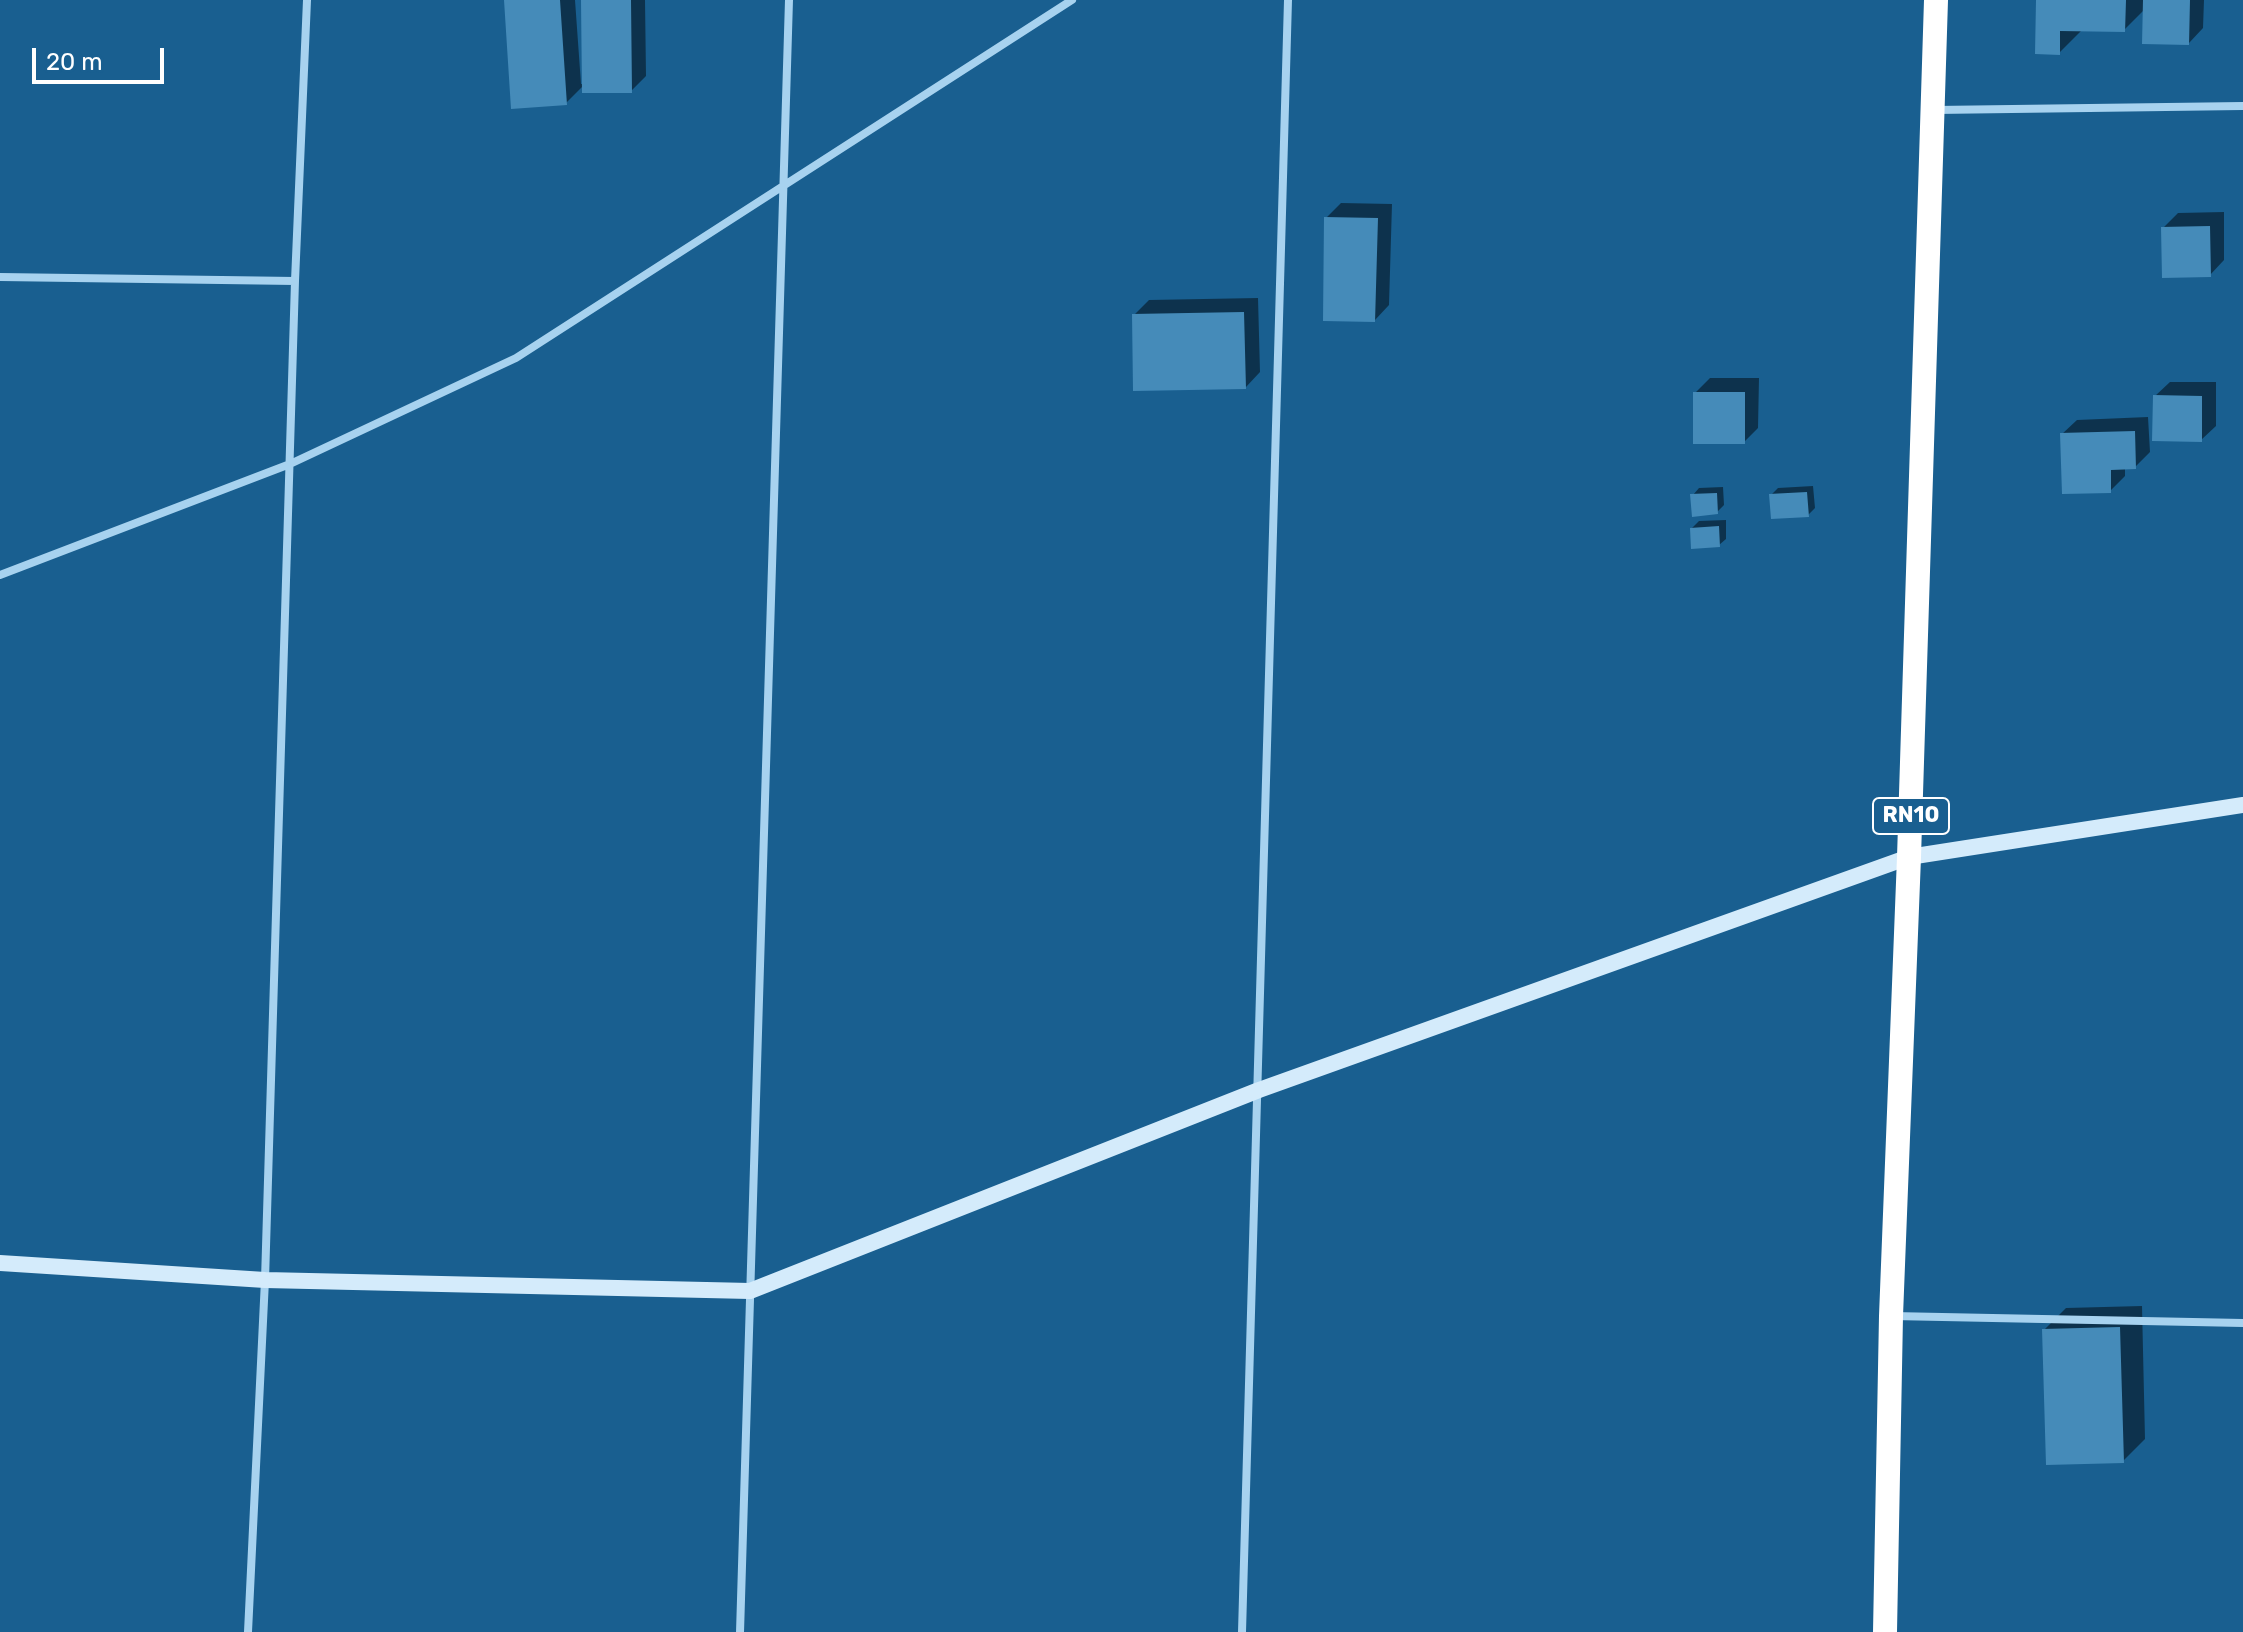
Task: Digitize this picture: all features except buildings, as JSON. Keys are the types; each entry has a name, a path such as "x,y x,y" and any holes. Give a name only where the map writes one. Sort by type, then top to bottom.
{"highway":[{"name":"RN10","path":"1885,1632 1891,1316 1935,110 1936,0"}],"street":[{"path":"248,1632 265,1280 295,281 307,0"},
{"path":"740,1632 789,0"},
{"path":"0,575 290,464 516,358 1072,0"},
{"path":"1242,1632 1288,0"},
{"path":"1935,110 2243,106"},
{"path":"0,277 295,281"},
{"path":"0,1263 265,1280 750,1291 1259,1090 1909,857 2243,805"},
{"path":"1891,1316 2243,1323"}]}
